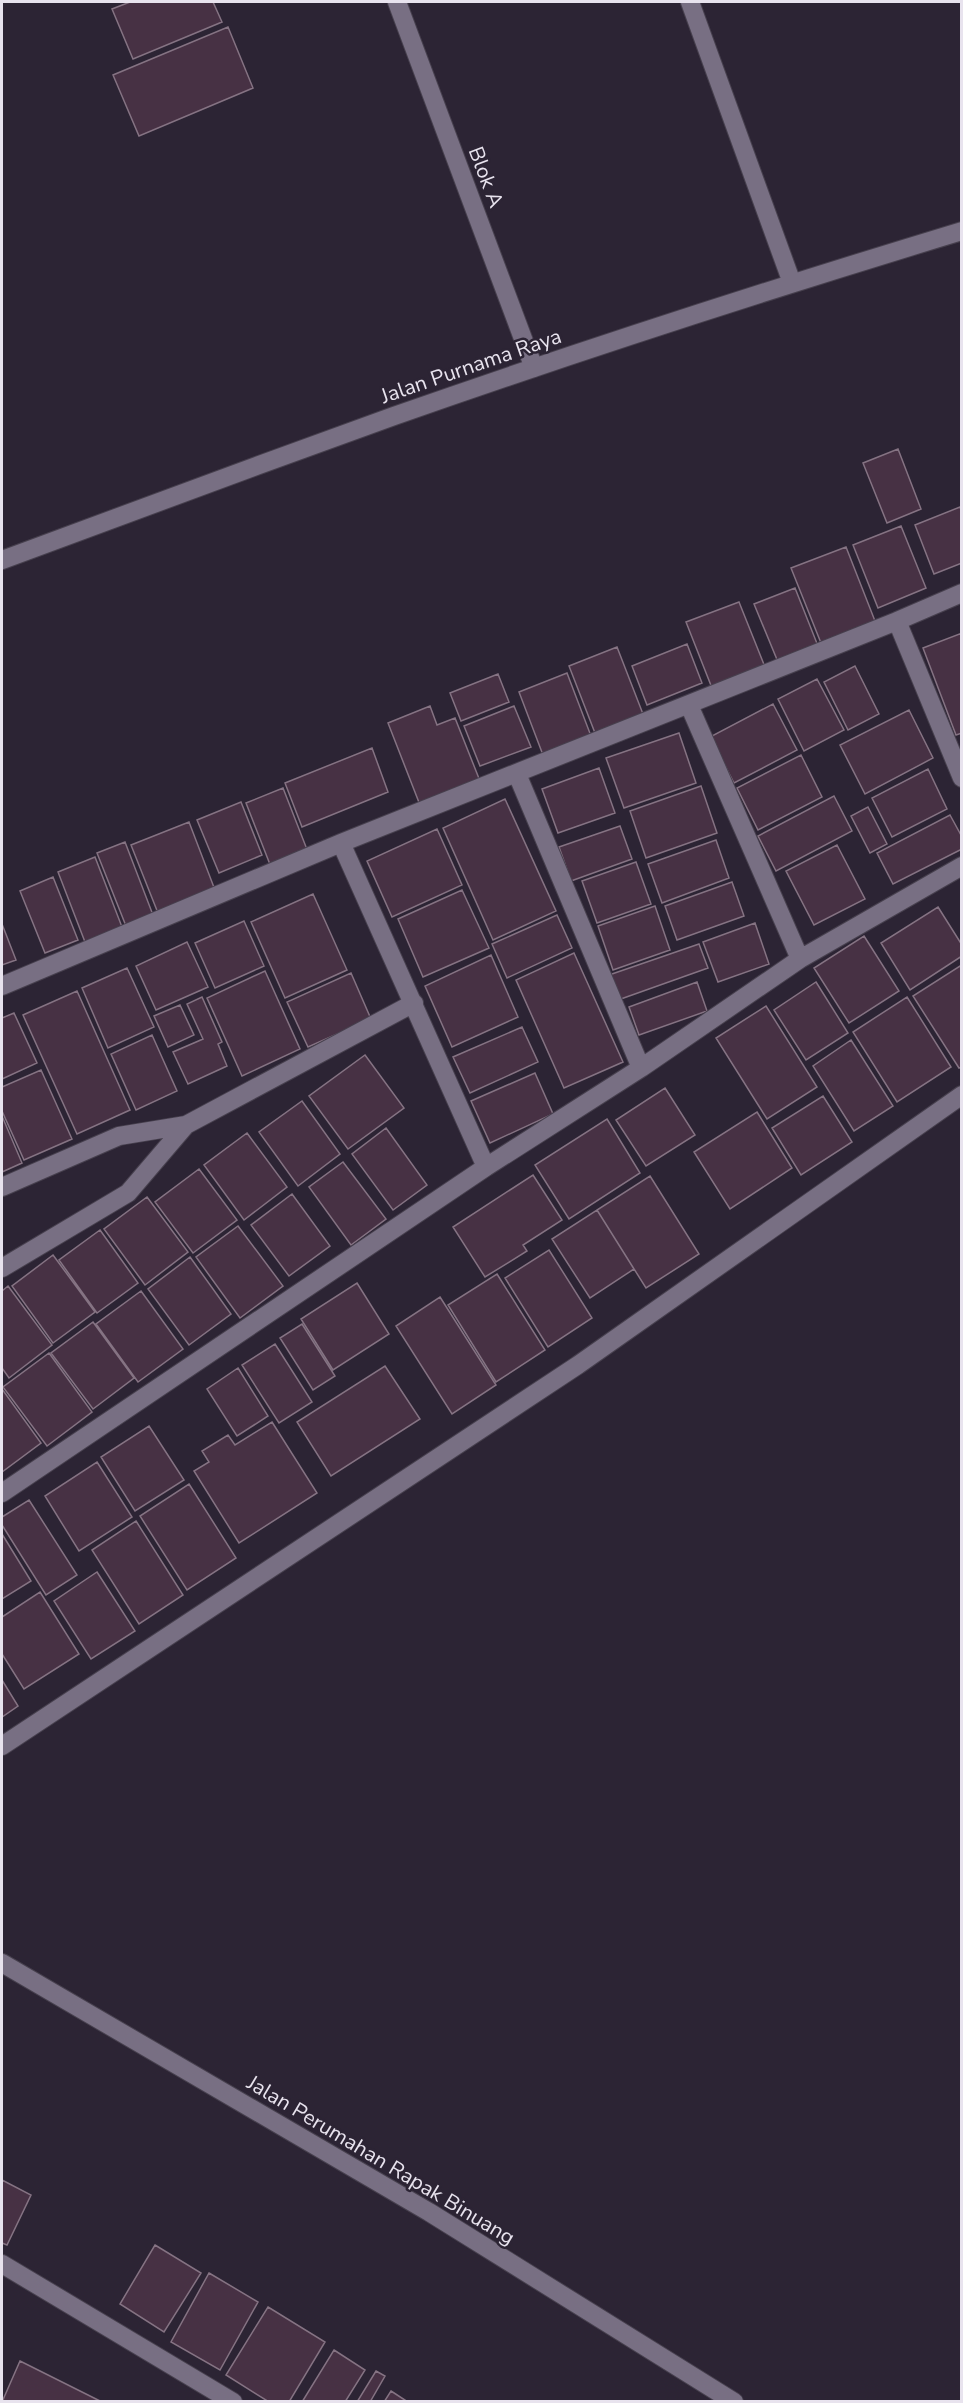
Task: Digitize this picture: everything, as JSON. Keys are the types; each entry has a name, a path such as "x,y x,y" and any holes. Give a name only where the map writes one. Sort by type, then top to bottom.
{"street":[{"name":"Blok A","path":"397,2 437,114 534,368"},
{"path":"690,2 792,283"},
{"name":"Jalan Purnama Raya","path":"2,560 534,368 792,283 962,231"},
{"path":"2,986 341,843 689,705 962,593"},
{"path":"897,621 962,778"},
{"path":"689,705 800,959"},
{"path":"517,774 641,1068"},
{"path":"341,843 486,1167"},
{"path":"3,1491 486,1167 641,1068 800,959 962,866"},
{"path":"2,1187 119,1136 186,1125 414,1003"},
{"path":"2,1746 578,1365 962,1095"},
{"path":"2,1268 128,1193 186,1125"},
{"name":"Jalan Perumahan Rapak Binuang","path":"2,1963 429,2212 734,2402"},
{"path":"2,2264 233,2402"}],"building":[{"path":"130,2 213,2 222,22 133,59 112,9"},
{"path":"228,27 253,88 139,136 113,75"},
{"path":"898,449 921,509 887,523 863,463"},
{"path":"960,507 962,512 962,563 934,574 915,525"},
{"path":"901,526 926,588 878,608 853,545"},
{"path":"846,547 875,621 821,643 791,568"},
{"path":"795,588 818,646 778,662 754,604"},
{"path":"739,602 765,667 712,688 686,622"},
{"path":"962,633 962,733 956,735 923,648"},
{"path":"687,644 702,683 647,705 632,666"},
{"path":"617,647 643,714 595,733 569,666"},
{"path":"855,666 879,714 848,730 824,682"},
{"path":"567,673 591,736 543,755 519,692"},
{"path":"498,674 509,702 461,721 450,693"},
{"path":"817,679 844,730 804,751 778,699"},
{"path":"773,704 797,750 734,783 710,737"},
{"path":"430,706 437,725 455,718 480,781 420,805 388,723"},
{"path":"514,706 531,747 480,766 464,726"},
{"path":"909,710 933,758 865,794 840,745"},
{"path":"679,733 696,783 624,808 606,758"},
{"path":"372,748 388,792 302,827 285,783"},
{"path":"801,755 822,797 758,830 737,788"},
{"path":"599,768 615,813 558,833 542,789"},
{"path":"928,769 947,809 892,837 872,798"},
{"path":"701,786 717,833 646,858 630,811"},
{"path":"283,788 308,852 271,867 246,803"},
{"path":"834,796 852,831 776,871 758,836"},
{"path":"505,799 556,911 493,940 443,828"},
{"path":"241,802 262,855 219,873 197,820"},
{"path":"868,807 887,844 870,853 851,816"},
{"path":"950,815 962,837 962,849 893,884 877,853"},
{"path":"189,822 215,890 158,913 131,845"},
{"path":"620,826 632,859 571,881 559,847"},
{"path":"437,829 462,885 392,917 367,861"},
{"path":"716,840 729,878 662,903 648,864"},
{"path":"125,842 153,915 126,926 97,853"},
{"path":"837,845 865,899 814,925 786,871"},
{"path":"95,857 122,927 85,942 58,872"},
{"path":"636,862 651,904 597,923 582,881"},
{"path":"53,877 78,940 45,953 20,891"},
{"path":"732,882 744,916 677,940 665,906"},
{"path":"462,890 489,948 423,977 398,919"},
{"path":"313,894 347,970 285,998 251,922"},
{"path":"655,906 670,950 613,970 598,926"},
{"path":"938,907 962,945 962,956 910,990 881,943"},
{"path":"557,915 572,948 507,978 492,944"},
{"path":"244,921 264,966 215,988 195,943"},
{"path":"755,923 769,964 718,982 703,942"},
{"path":"2,924 16,960 2,965"},
{"path":"864,936 899,991 849,1023 814,968"},
{"path":"187,942 208,987 156,1010 136,966"},
{"path":"699,944 708,968 618,1000 609,975"},
{"path":"574,953 623,1062 564,1088 516,980"},
{"path":"491,955 518,1017 452,1047 425,986"},
{"path":"960,966 962,969 962,1067 959,1068 913,996"},
{"path":"127,968 154,1027 108,1048 82,988"},
{"path":"265,971 300,1049 242,1076 207,998"},
{"path":"351,973 371,1019 308,1047 287,1002"},
{"path":"697,982 707,1011 639,1035 629,1007"},
{"path":"816,982 848,1033 806,1060 774,1010"},
{"path":"77,991 130,1110 77,1134 23,1015"},
{"path":"202,997 222,1042 218,1044 227,1066 188,1084 173,1052 203,1039 187,1004"},
{"path":"907,997 951,1067 897,1102 853,1032"},
{"path":"180,1005 194,1035 168,1047 154,1016"},
{"path":"766,1006 817,1087 767,1119 716,1038"},
{"path":"14,1013 37,1063 2,1079 2,1018"},
{"path":"522,1027 538,1062 470,1093 453,1057"},
{"path":"152,1035 177,1091 136,1110 111,1054"},
{"path":"851,1040 893,1106 854,1131 813,1066"},
{"path":"365,1055 404,1108 348,1149 309,1096"},
{"path":"41,1070 72,1139 24,1160 2,1111 2,1087"},
{"path":"535,1073 553,1114 490,1143 471,1101"},
{"path":"665,1088 695,1135 646,1166 616,1120"},
{"path":"823,1096 852,1142 801,1175 772,1128"},
{"path":"302,1101 340,1154 298,1186 259,1132"},
{"path":"757,1112 792,1168 730,1209 694,1152"},
{"path":"2,1116 22,1163 2,1172"},
{"path":"607,1119 640,1173 569,1219 535,1165"},
{"path":"386,1128 427,1185 393,1210 352,1154"},
{"path":"247,1133 287,1187 244,1220 204,1165"},
{"path":"343,1162 386,1219 351,1245 309,1187"},
{"path":"199,1169 237,1220 193,1253 155,1202"},
{"path":"533,1175 562,1220 523,1245 527,1251 485,1277 453,1227"},
{"path":"650,1176 699,1254 646,1288 597,1210"},
{"path":"292,1194 330,1246 289,1276 251,1225"},
{"path":"147,1197 188,1252 145,1285 104,1229"},
{"path":"597,1210 634,1269 590,1298 552,1239"},
{"path":"238,1226 283,1286 240,1318 196,1257"},
{"path":"100,1230 138,1283 97,1313 59,1260"},
{"path":"549,1250 592,1318 548,1347 505,1278"},
{"path":"53,1255 95,1312 53,1343 12,1286"},
{"path":"190,1257 231,1314 189,1345 148,1289"},
{"path":"497,1274 545,1350 496,1382 448,1305"},
{"path":"357,1283 389,1334 333,1370 301,1319"},
{"path":"8,1286 52,1345 9,1378 2,1368 2,1291"},
{"path":"141,1291 183,1349 138,1382 96,1324"},
{"path":"440,1297 496,1385 452,1414 396,1326"},
{"path":"93,1322 134,1378 93,1409 51,1353"},
{"path":"302,1324 335,1376 313,1390 280,1338"},
{"path":"275,1344 312,1402 279,1423 242,1365"},
{"path":"49,1353 92,1412 47,1446 3,1387"},
{"path":"385,1366 420,1419 331,1476 297,1422"},
{"path":"238,1368 268,1416 237,1436 207,1389"},
{"path":"2,1389 41,1443 2,1472"},
{"path":"272,1422 317,1493 239,1543 194,1471 209,1462 202,1451 228,1435 235,1445"},
{"path":"149,1426 184,1480 135,1511 101,1457"},
{"path":"97,1462 132,1517 79,1551 45,1496"},
{"path":"189,1484 236,1558 187,1590 140,1516"},
{"path":"29,1500 77,1575 46,1595 2,1525 2,1517"},
{"path":"136,1521 183,1595 139,1624 92,1550"},
{"path":"2,1534 31,1581 2,1599"},
{"path":"97,1572 135,1631 91,1659 54,1601"},
{"path":"40,1592 79,1654 24,1689 2,1654 2,1617"},
{"path":"2,1680 18,1706 2,1717"},
{"path":"2,2180 31,2195 7,2245 2,2243"},
{"path":"155,2245 201,2273 164,2332 120,2304"},
{"path":"209,2273 258,2302 220,2370 171,2342"},
{"path":"268,2307 325,2342 289,2402 269,2402 226,2375"},
{"path":"334,2350 365,2370 345,2402 302,2402"},
{"path":"20,2361 102,2402 2,2402"},
{"path":"376,2371 385,2376 370,2402 357,2402"},
{"path":"391,2391 408,2402 384,2402"}]}
